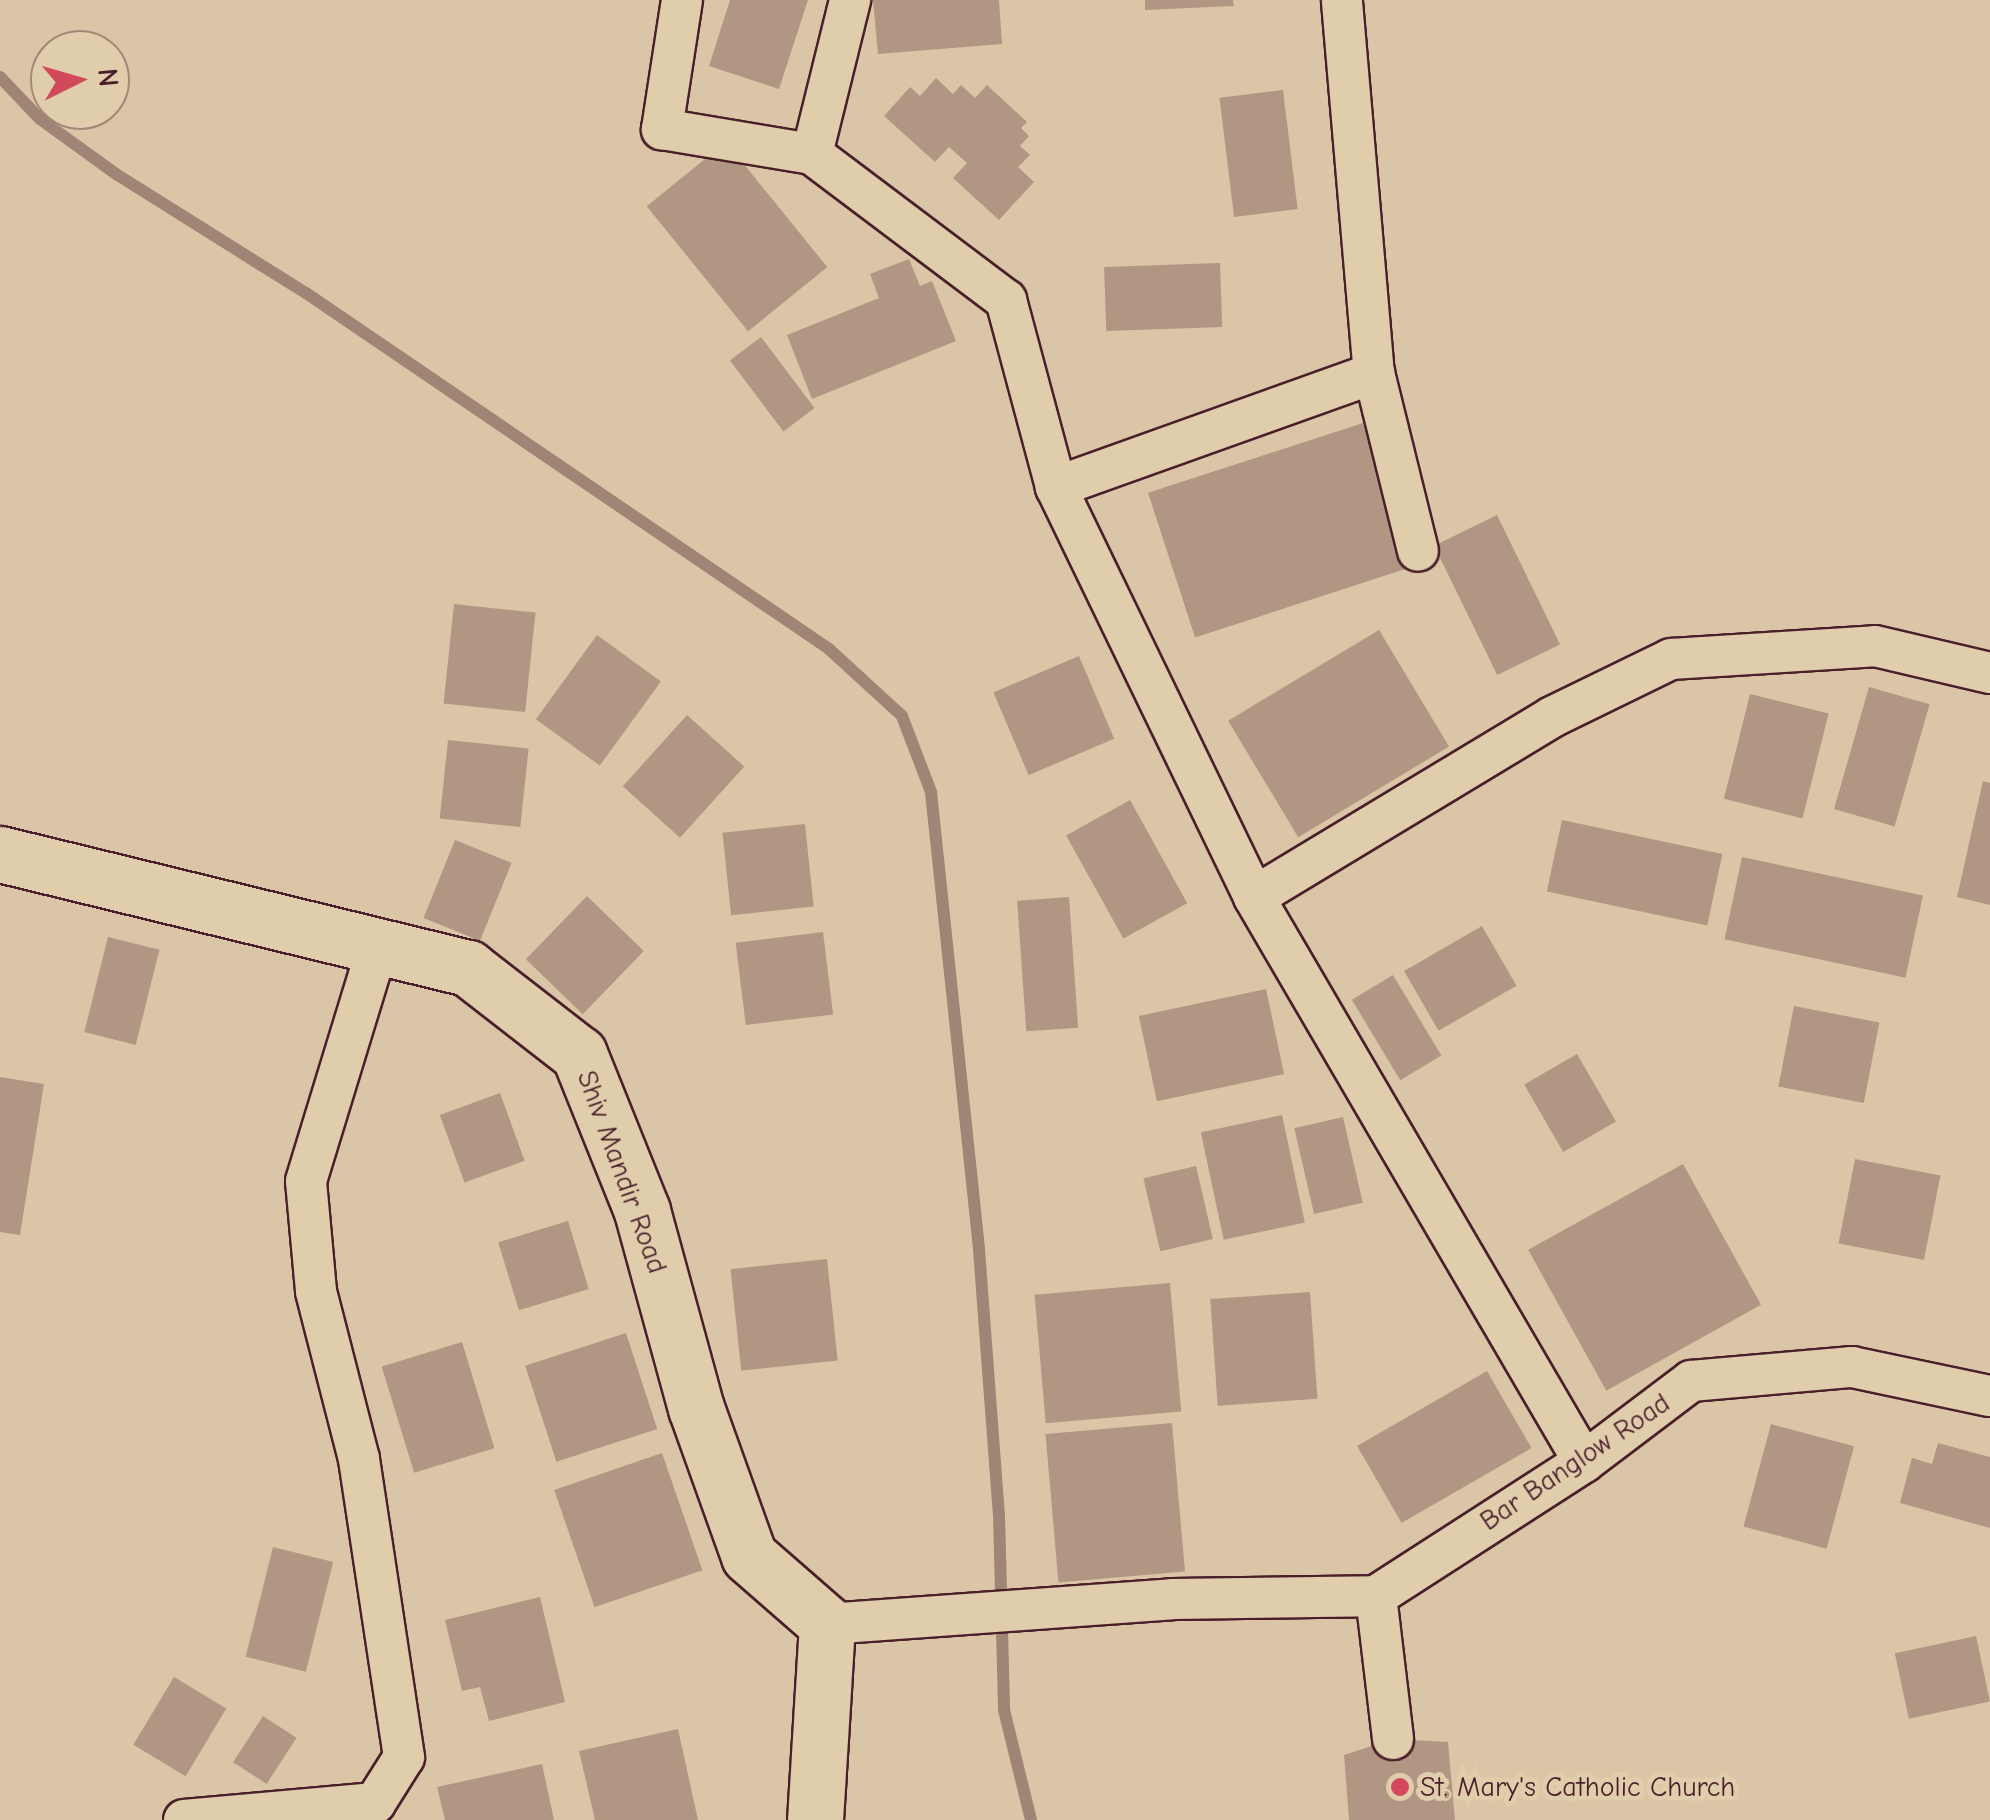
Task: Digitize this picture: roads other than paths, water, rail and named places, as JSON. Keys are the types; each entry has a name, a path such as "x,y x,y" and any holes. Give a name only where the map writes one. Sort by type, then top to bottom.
{"street":[{"path":"682,0 662,129 812,154 1006,300 1056,488 1254,897 1584,1462"},
{"path":"812,154 850,0"},
{"path":"1342,2 1374,373 1418,551"},
{"path":"1056,488 1374,373"},
{"path":"1254,897 1552,718 1671,659 1875,646 1990,673"},
{"name":"Shiv Mandir Road","path":"0,854 377,949 468,968 579,1054 642,1211 696,1408 749,1556 827,1624"},
{"path":"184,1820 309,1814 375,1803 404,1757 359,1460 316,1291 306,1181 377,949"},
{"name":"Bar Banglow Road","path":"1376,1596 1584,1462 1692,1381 1852,1367 1990,1396"},
{"path":"815,1820 827,1624 1172,1599 1376,1596 1393,1739"}],"waterway":[{"path":"0,77 40,119 116,174 306,293 829,649 902,716 931,792 979,1250 999,1515 1004,1710 1031,1820"}],"place":[{"name":"St. Mary's Catholic Church","path":"1400,1787"}]}
